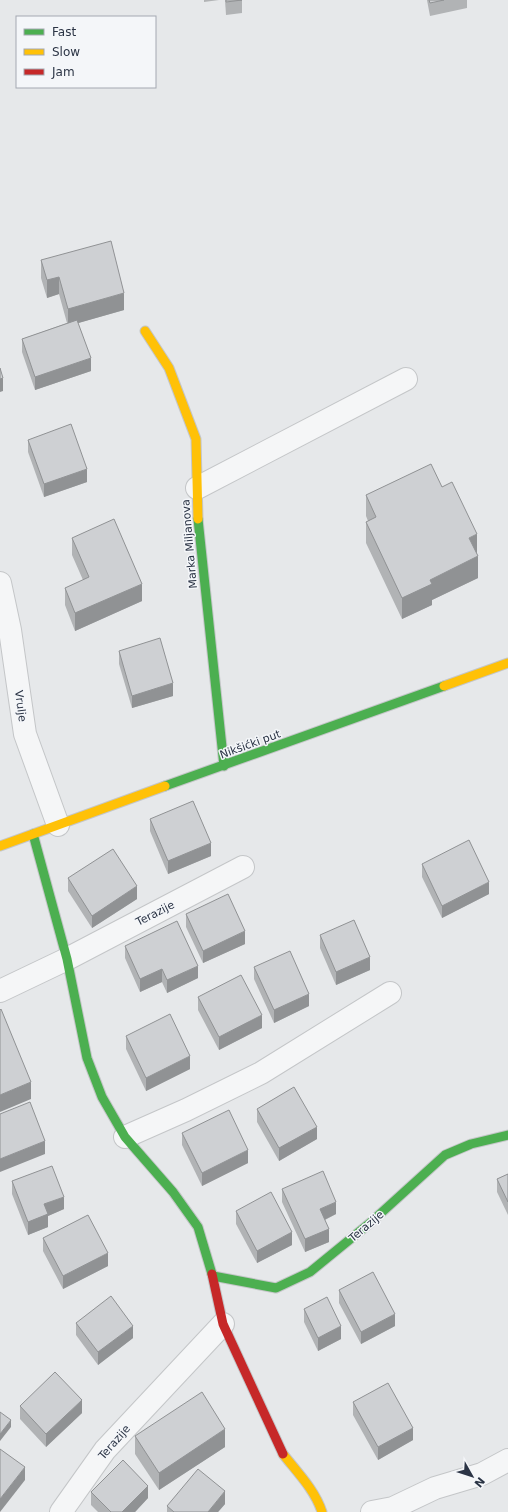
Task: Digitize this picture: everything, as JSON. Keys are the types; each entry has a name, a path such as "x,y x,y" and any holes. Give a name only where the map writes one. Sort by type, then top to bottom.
{"street":[{"name":"Marka Miljanova","path":"145,331 170,368 196,439 197,507 224,766"},
{"path":"197,488 406,379"},
{"name":"Vrulje","path":"0,583 10,630 25,734 58,825"},
{"name":"Nikšićki put","path":"0,846 508,664"},
{"path":"33,834 67,959 87,1058 102,1097 125,1137 173,1192 198,1227 214,1276 223,1324 281,1452 311,1489 319,1502 322,1512"},
{"name":"Terazije","path":"0,991 67,959 243,867"},
{"path":"125,1137 186,1110 261,1073 390,993"},
{"name":"Terazije","path":"214,1276 276,1288 310,1272 370,1223 445,1155 471,1144 508,1134"},
{"name":"Terazije","path":"61,1512 105,1450 223,1324"},
{"path":"372,1512 393,1508 435,1488 482,1474 508,1460"}],"building":[{"path":"226,0 242,0 226,2"},
{"path":"429,0 444,0 430,3"},
{"path":"111,241 124,293 68,309 59,277 47,280 41,260"},
{"path":"77,320 91,358 35,377 22,339"},
{"path":"0,368 3,378 0,379"},
{"path":"71,424 87,469 44,484 28,440"},
{"path":"431,464 442,487 452,482 477,534 469,538 478,556 430,580 432,584 402,598 366,522 376,517 366,495"},
{"path":"114,519 142,584 75,613 65,588 89,577 72,538"},
{"path":"160,638 173,683 132,696 119,651"},
{"path":"193,801 211,843 168,861 150,819"},
{"path":"469,840 489,882 442,906 422,864"},
{"path":"113,849 137,886 92,916 68,878"},
{"path":"228,894 245,931 203,951 186,914"},
{"path":"354,920 370,957 336,972 320,935"},
{"path":"177,921 198,966 167,980 162,969 140,979 125,946"},
{"path":"290,951 309,994 274,1010 254,967"},
{"path":"241,975 262,1015 219,1037 198,997"},
{"path":"1,1009 31,1082 0,1095 0,1010"},
{"path":"170,1014 190,1056 146,1078 126,1036"},
{"path":"294,1087 317,1127 279,1148 257,1109"},
{"path":"30,1102 45,1141 0,1159 0,1114"},
{"path":"229,1110 248,1150 202,1173 182,1133"},
{"path":"52,1166 64,1197 44,1204 48,1214 28,1222 12,1181"},
{"path":"323,1171 336,1202 320,1209 329,1229 305,1239 282,1189"},
{"path":"508,1174 508,1202 497,1179"},
{"path":"271,1192 292,1232 257,1251 236,1211"},
{"path":"88,1215 108,1253 63,1276 43,1238"},
{"path":"373,1272 395,1314 361,1332 339,1290"},
{"path":"111,1296 133,1326 98,1352 76,1323"},
{"path":"327,1297 341,1326 318,1338 304,1309"},
{"path":"55,1372 82,1400 46,1434 20,1406"},
{"path":"388,1383 413,1428 378,1447 353,1402"},
{"path":"202,1392 225,1429 159,1473 135,1436"},
{"path":"0,1412 11,1420 0,1434"},
{"path":"0,1449 25,1467 0,1499"},
{"path":"123,1460 148,1486 122,1512 111,1512 91,1492"},
{"path":"198,1469 225,1491 208,1512 174,1512 167,1506"}],"traffic: fast":[{"path":"198,519 224,766"},
{"path":"165,786 444,686"},
{"path":"33,834 67,959 87,1058 102,1097 125,1137 173,1192 198,1227 212,1274"},
{"path":"213,1276 276,1288 310,1272 370,1223 445,1155 471,1144 508,1135"}],"traffic: slow":[{"path":"145,331 169,368 196,439 198,519"},
{"path":"444,686 508,663"},
{"path":"0,846 165,786"},
{"path":"283,1454 300,1474 315,1496 322,1512"}],"traffic: jam":[{"path":"212,1274 223,1324 283,1454"}]}
